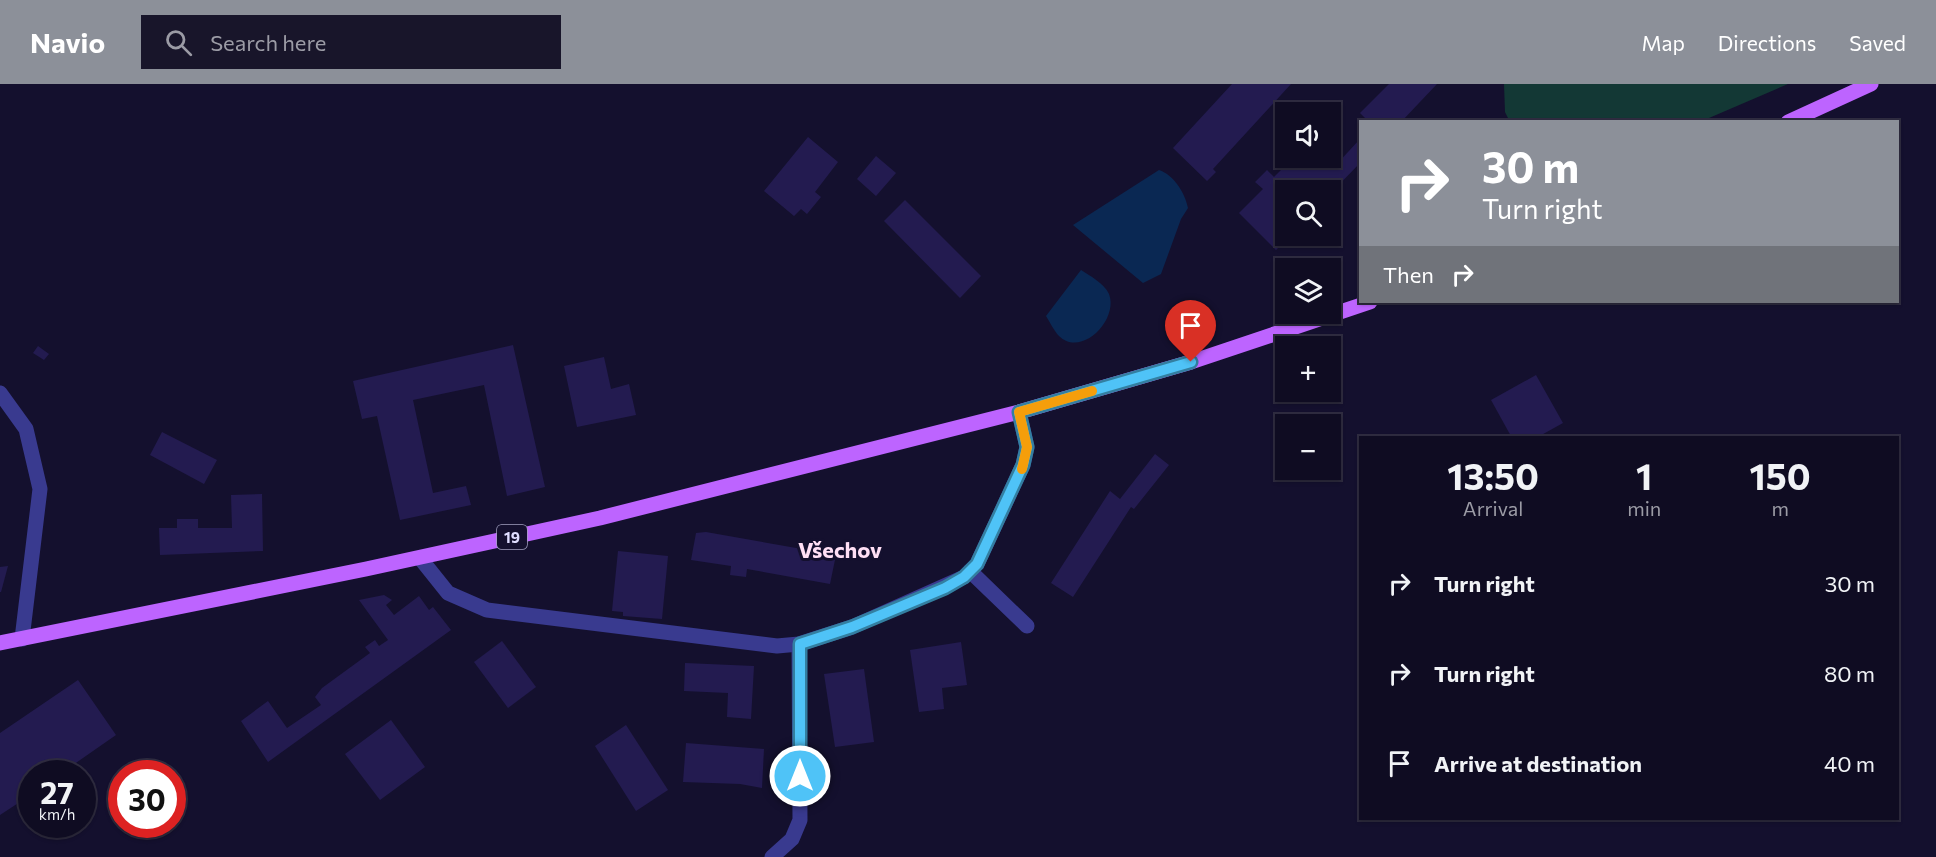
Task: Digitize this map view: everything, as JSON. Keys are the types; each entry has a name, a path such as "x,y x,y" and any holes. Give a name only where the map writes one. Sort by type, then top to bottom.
{"main road":[{"path":"1792,120 1872,84"},
{"name":"19","path":"0,643 420,558 600,518 1019,412 1191,362 1367,303"}],"street":[{"path":"0,393 26,429 40,489 22,639"},
{"path":"420,558 448,593 487,610 777,645 800,644 852,627 945,588 977,564 1023,465 1027,447 1019,412"},
{"path":"970,571 1027,626"},
{"path":"772,857 792,839 800,820 800,644"}],"green space":[{"path":"1504,84 1788,84 1704,120 1509,120 1505,112"}],"water":[{"path":"1159,170 1178,185 1188,208 1181,219 1161,274 1143,283 1073,225"},
{"path":"1081,270 1104,286 1111,304 1103,325 1096,333 1078,342 1068,342 1057,334 1046,316"}],"building":[{"path":"1232,84 1291,84 1213,169 1216,172 1207,181 1173,148"},
{"path":"1389,84 1437,84 1403,120 1367,120 1360,113"},
{"path":"808,137 838,162 815,192 821,197 807,214 801,209 794,216 764,191"},
{"path":"1359,140 1359,164 1341,183 1341,180 1275,180 1275,246 1280,246 1276,250 1239,213 1263,189 1255,182 1267,170 1274,177 1283,168 1309,170 1311,168 1341,168 1341,160"},
{"path":"876,156 896,173 876,196 857,179"},
{"path":"905,200 981,276 960,298 884,221"},
{"path":"513,345 545,487 507,496 484,385 413,400 433,493 466,486 471,505 400,520 377,416 362,419 353,381"},
{"path":"38,346 49,354 44,360 33,353"},
{"path":"604,357 611,389 629,384 636,415 577,427 564,366"},
{"path":"1536,375 1563,423 1540,436 1511,436 1491,400"},
{"path":"162,432 217,460 204,484 150,455"},
{"path":"1155,454 1169,465 1134,509 1131,507 1073,597 1051,583 1110,491 1120,499"},
{"path":"262,494 263,551 160,555 159,528 177,528 177,519 198,519 198,528 232,528 231,495"},
{"path":"706,532 836,555 830,584 747,569 746,577 730,575 731,566 691,560 696,533"},
{"path":"618,551 668,556 662,619 623,616 623,612 612,611"},
{"path":"8,566 1,592 0,592 0,567"},
{"path":"384,595 392,600 386,605 394,615 419,596 429,610 433,607 451,630 268,762 241,721 268,701 287,728 321,705 315,697 322,688 370,653 365,647 375,640 379,646 388,640 359,600"},
{"path":"502,641 536,687 508,708 474,662"},
{"path":"961,642 967,685 942,688 944,709 919,712 910,650"},
{"path":"685,663 754,666 751,719 727,717 728,693 684,691"},
{"path":"864,669 874,742 835,747 824,674"},
{"path":"78,680 116,735 80,760 18,760 18,803 0,815 0,733"},
{"path":"391,720 425,767 380,800 345,754"},
{"path":"626,725 668,790 636,811 595,746"},
{"path":"686,743 764,749 762,788 740,784 683,782"}],"slow traffic":[{"path":"1022,469 1027,447 1019,412 1092,391"}],"district":[{"name":"Všechov","path":"840,549"}],"route":[{"path":"800,776 800,644 852,627 945,588 964,577 977,564 1023,465 1027,447 1019,412 1191,362"}]}
